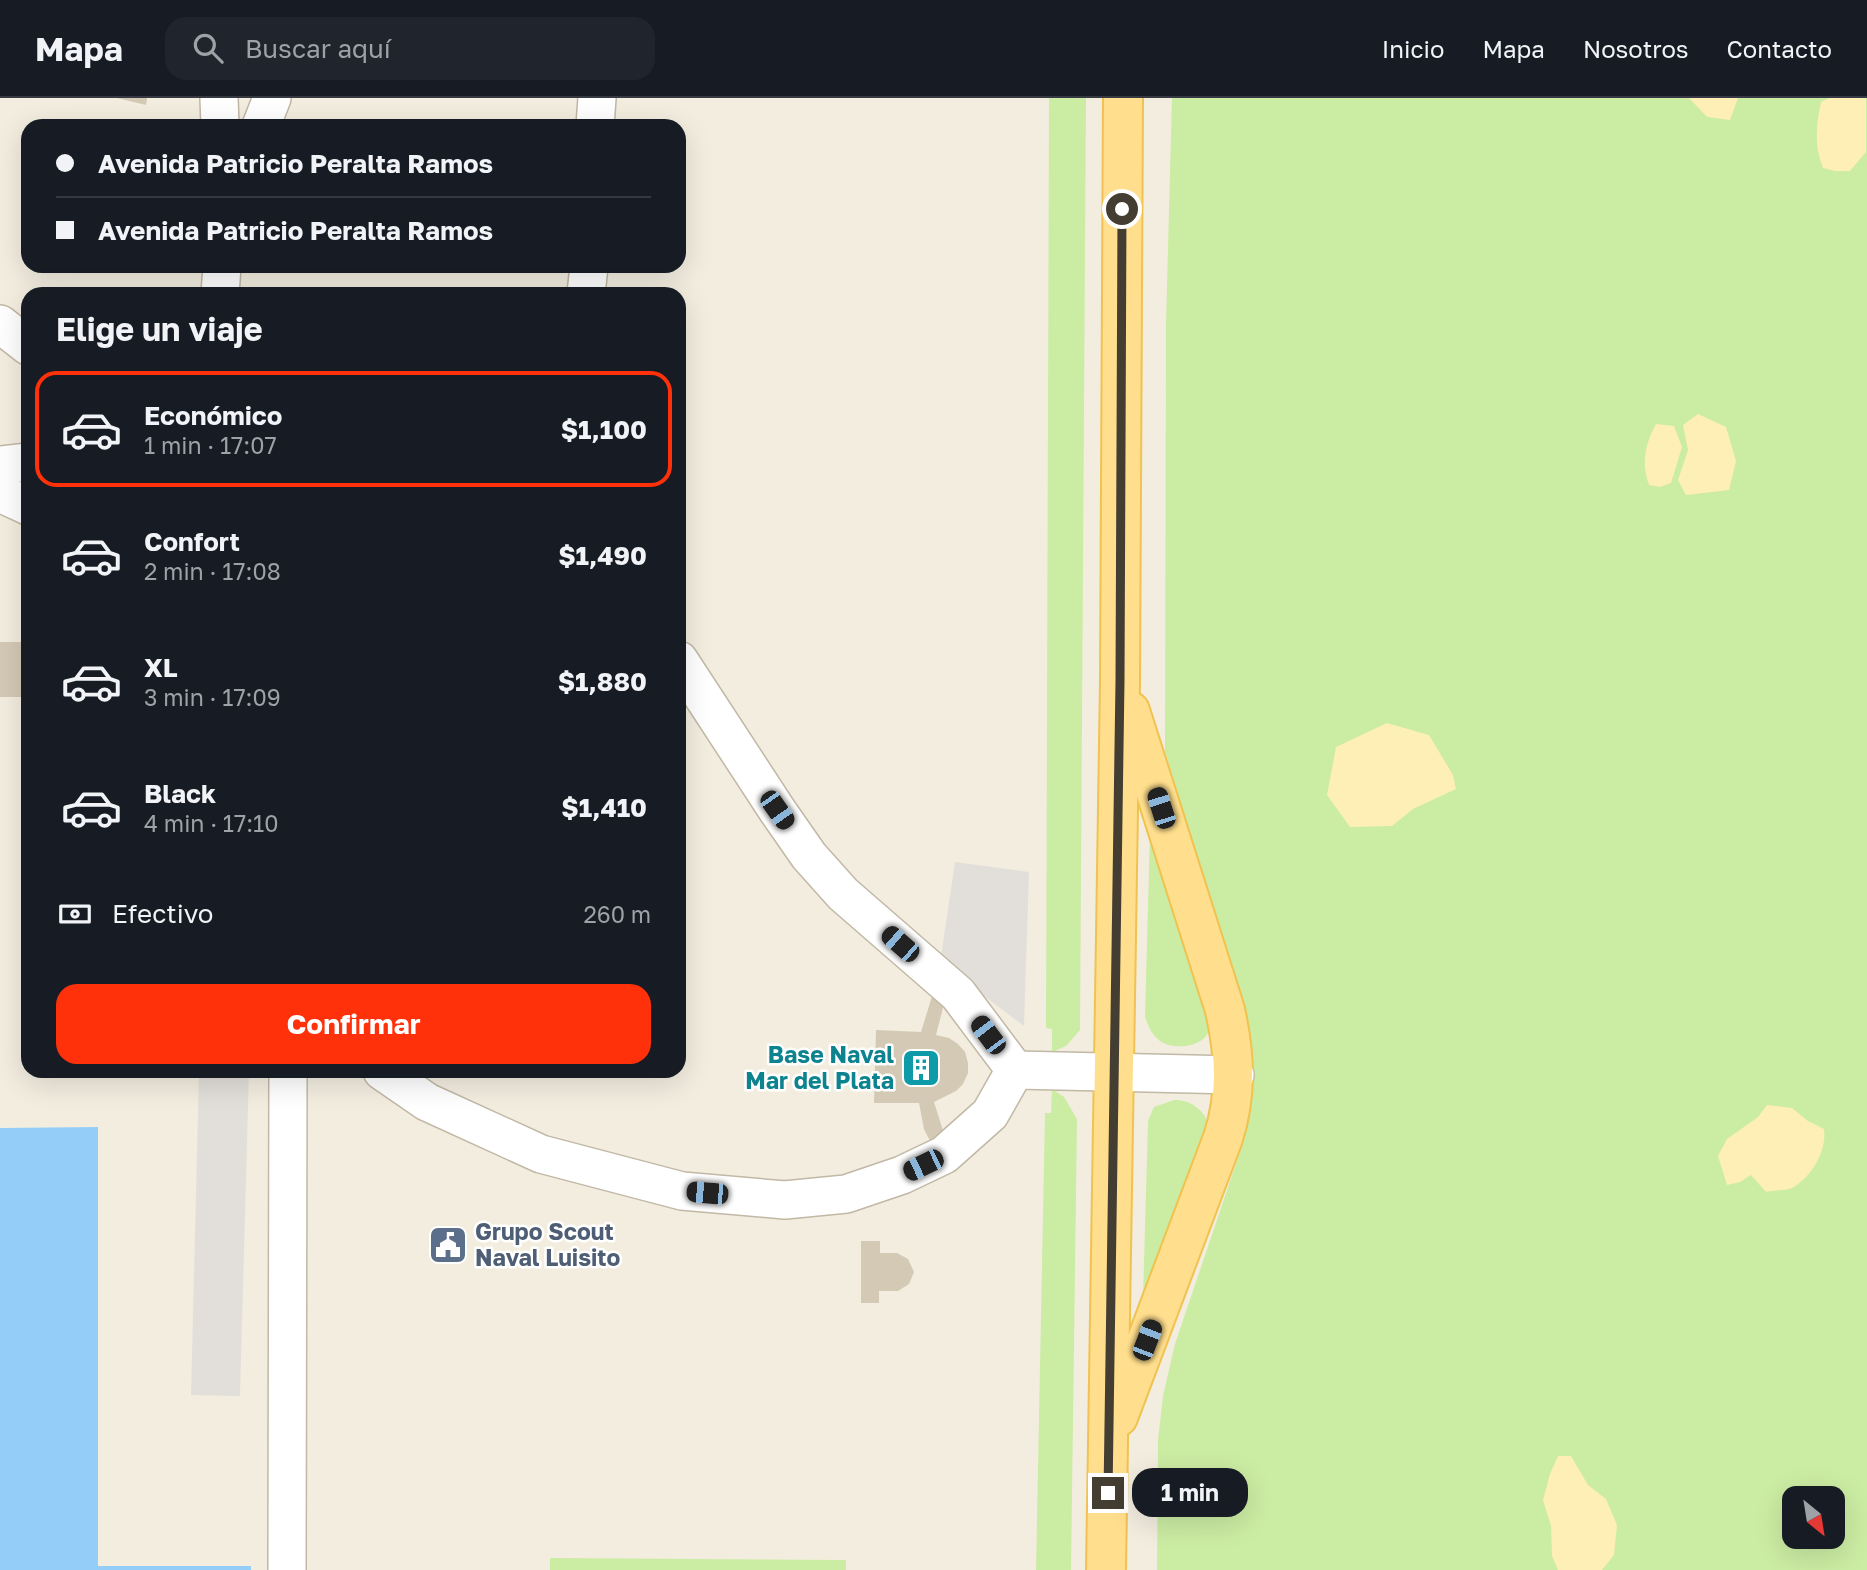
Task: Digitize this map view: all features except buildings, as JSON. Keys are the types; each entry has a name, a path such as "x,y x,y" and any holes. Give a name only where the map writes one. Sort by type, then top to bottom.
{"main road":[{"path":"1106,1570 1120,681 1123,98"},
{"path":"1109,1441 1223,1138 1229,1119 1235,1074 1225,1010 1120,681"}],"street":[{"path":"219,98 220,119"},
{"path":"264,119 272,98"},
{"path":"596,119 597,98"},
{"path":"0,324 21,340"},
{"path":"0,464 21,462"},
{"path":"0,493 21,503"},
{"path":"686,671 809,856 843,894 958,994 1015,1070"},
{"path":"392,1078 427,1102 541,1154 682,1191 785,1200 846,1194 902,1175 944,1155 990,1114 1015,1070"},
{"path":"1015,1070 1235,1074"},
{"path":"287,1570 288,1078"}],"green space":[{"path":"1049,98 1086,98 1080,1030 1066,1046 1052,1052 1052,1029 1046,1028"},
{"path":"1172,98 1867,98 1867,1570 1157,1570 1158,1440 1163,1396 1175,1344 1244,1140 1254,1081 1253,1053 1245,1018 1165,751 1166,324"},
{"path":"1150,831 1209,1007 1210,1027 1206,1036 1188,1046 1172,1046 1160,1041 1145,1017"},
{"path":"1052,1089 1064,1097 1077,1119 1071,1570 1036,1570 1045,1113 1051,1113"},
{"path":"1174,1100 1196,1107 1210,1127 1143,1299 1148,1121 1154,1107"},
{"path":"550,1558 846,1560 846,1570 550,1570"}],"sand":[{"path":"1689,98 1738,98 1730,120 1707,117"},
{"path":"1829,98 1866,98 1866,152 1850,171 1823,168 1820,160 1817,144 1818,119 1821,102"},
{"path":"1698,414 1726,427 1736,461 1729,490 1686,495 1678,480 1688,450 1683,425"},
{"path":"1656,424 1674,426 1682,447 1671,483 1660,487 1649,485 1645,469 1647,447"},
{"path":"1387,723 1429,735 1453,775 1456,789 1413,809 1392,826 1350,827 1327,795 1336,747"},
{"path":"1767,1105 1792,1108 1824,1129 1821,1153 1813,1169 1801,1182 1788,1189 1766,1192 1751,1175 1740,1182 1727,1185 1718,1156 1727,1139 1758,1117"},
{"path":"1558,1456 1571,1456 1588,1485 1606,1499 1617,1525 1614,1555 1602,1570 1558,1570 1552,1556 1551,1526 1543,1500"}],"shaded area":[{"path":"955,862 1029,872 1024,1026 940,963"},
{"path":"199,1078 249,1078 240,1396 191,1395"}],"water":[{"path":"98,1127 98,1566 251,1566 251,1570 0,1570 0,1128"}],"place":[{"name":"Base Naval Mar del Plata","path":"921,1068"},
{"name":"Grupo Scout Naval Luisito","path":"448,1245"}],"route":[{"path":"1108,1493 1120,681 1122,209"}]}
